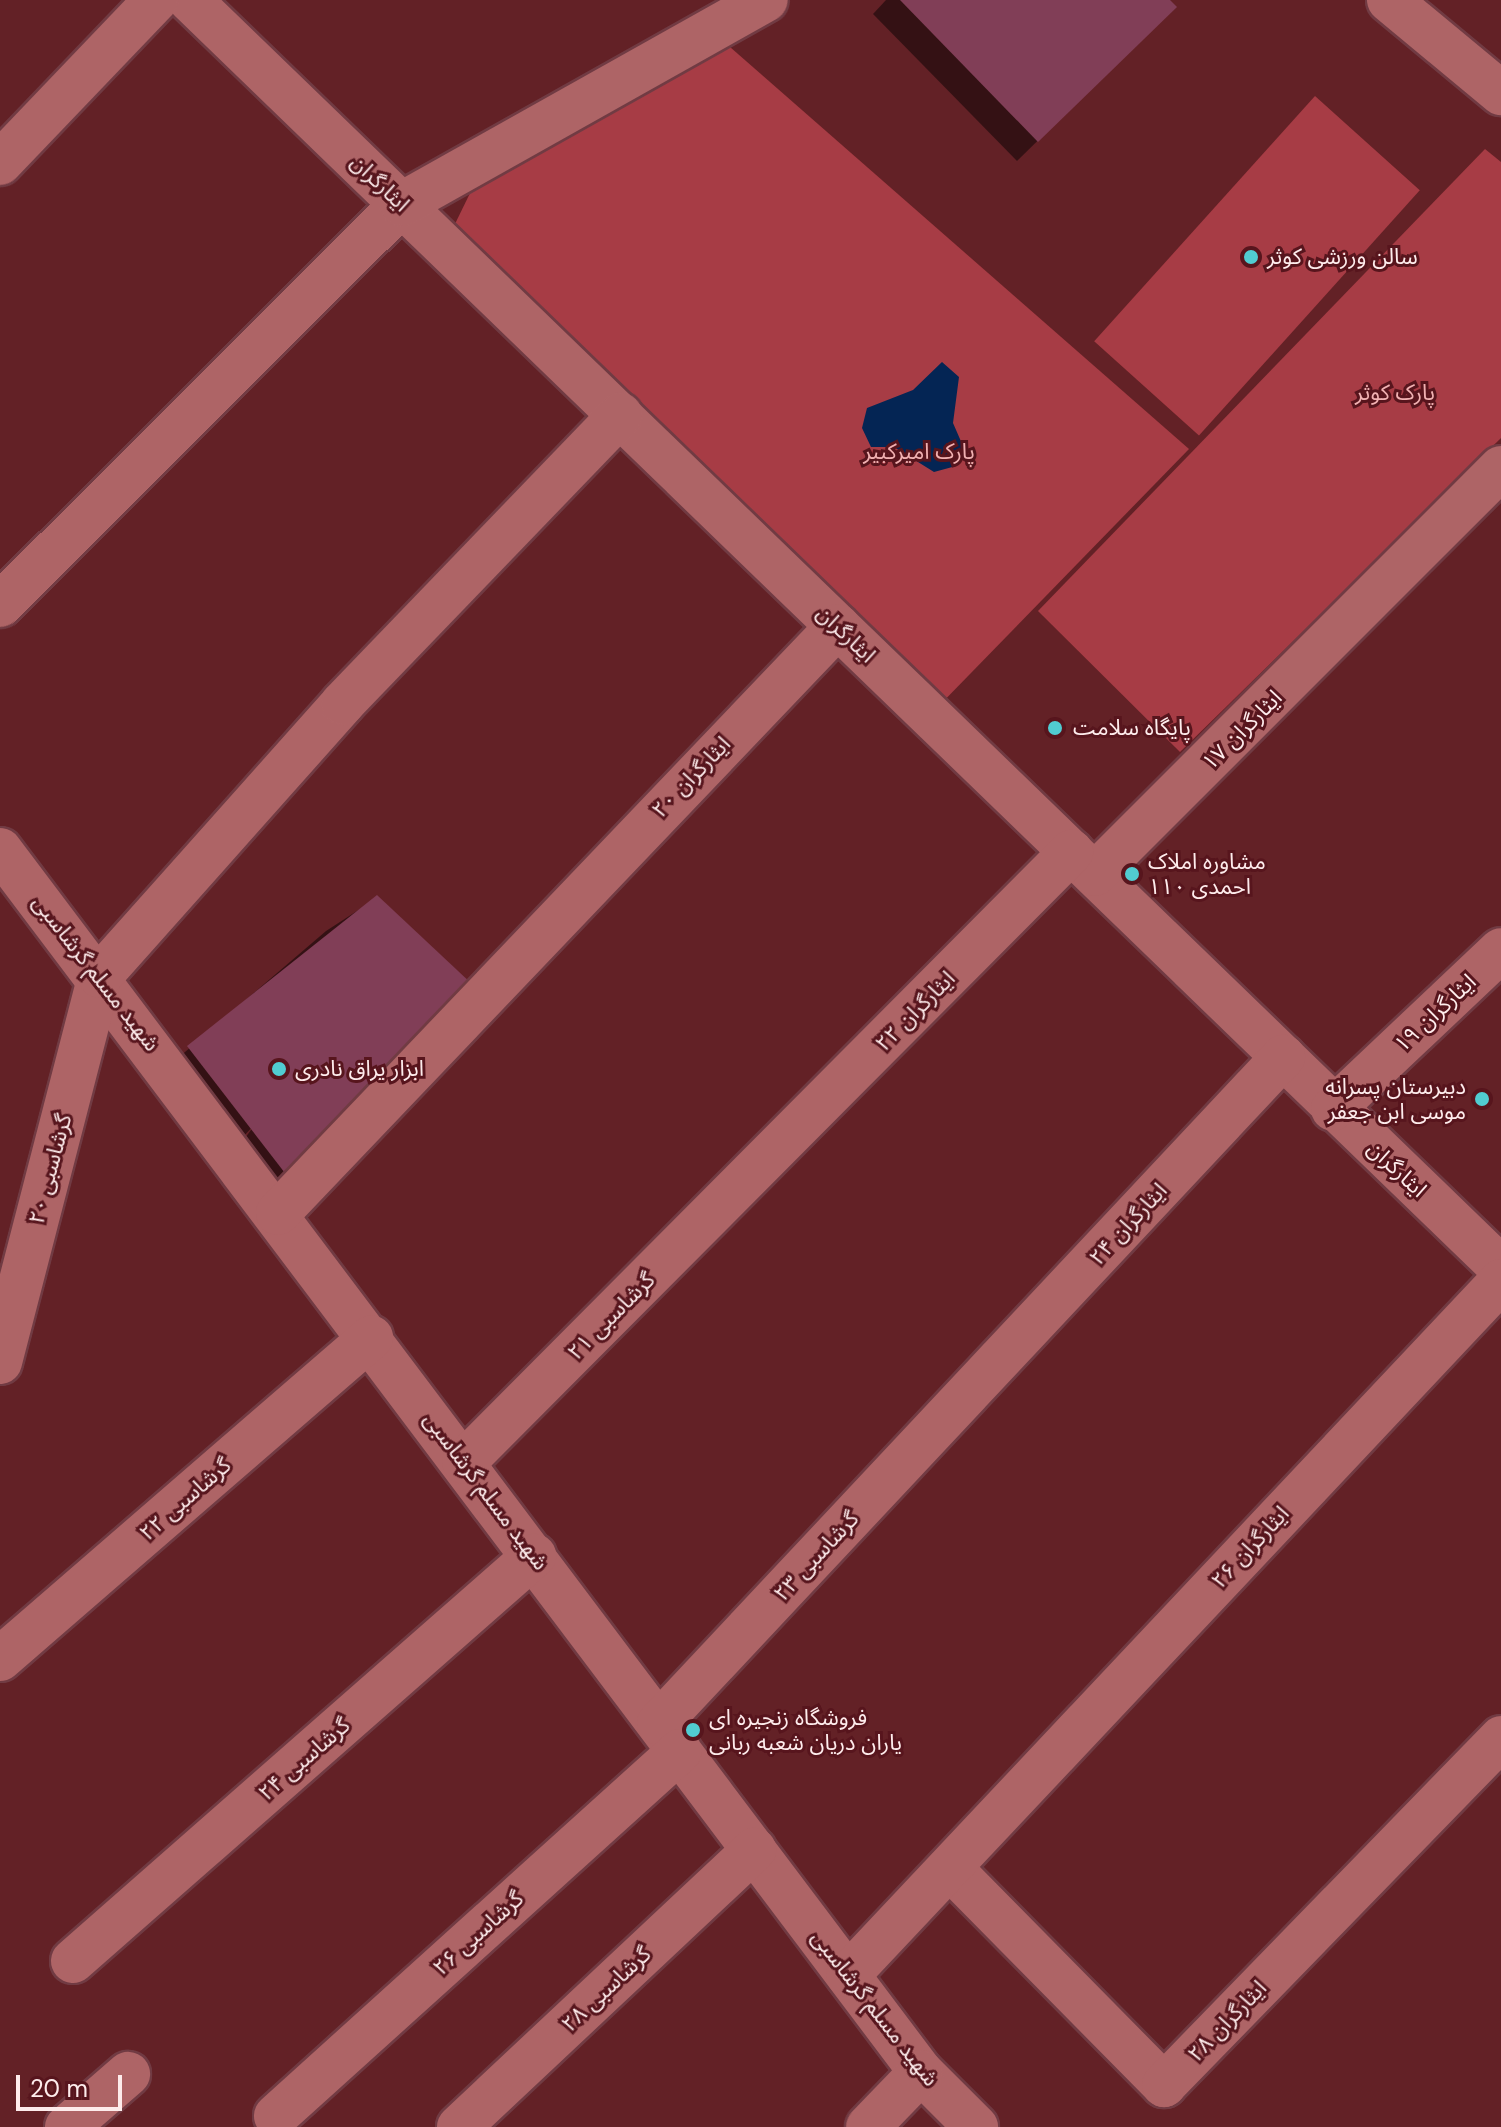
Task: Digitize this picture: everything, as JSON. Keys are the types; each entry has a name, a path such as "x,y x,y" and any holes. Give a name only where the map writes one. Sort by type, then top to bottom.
{"street":[{"path":"0,163 156,0"},
{"path":"1389,0 1501,93"},
{"name":"ایثارگران","path":"201,4 402,204 1283,1057 1333,1109 1501,1268"},
{"path":"0,605 402,204 760,4"},
{"path":"100,976 343,703 620,415"},
{"name":"ایثارگران ۱۷","path":"1083,863 1388,585 1501,468"},
{"name":"ایثارگران ۲۰","path":"278,1213 544,929 838,626"},
{"name":"شهید مسلم گرشاسبی","path":"0,850 100,976 921,2072 976,2127"},
{"name":"ایثارگران ۲۲","path":"758,1170 1083,863"},
{"name":"ایثارگران ۱۹","path":"1333,1109 1501,950"},
{"name":"گرشاسبی ۲۰","path":"0,1362 100,976"},
{"name":"ایثارگران ۲۴","path":"973,1390 1283,1057"},
{"name":"گرشاسبی ۲۱","path":"464,1462 758,1170"},
{"name":"ایثارگران ۲۶","path":"848,1975 1501,1281"},
{"name":"گرشاسبی ۲۲","path":"0,1659 371,1338"},
{"name":"گرشاسبی ۲۳","path":"670,1737 973,1390"},
{"name":"گرشاسبی ۲۴","path":"73,1961 534,1556"},
{"name":"گرشاسبی ۲۶","path":"276,2116 670,1737"},
{"name":"ایثارگران ۲۸","path":"950,1868 1164,2085 1501,1738"},
{"name":"گرشاسبی ۲۸","path":"459,2127 754,1850"},
{"path":"868,2127 921,2072"},
{"path":"67,2127 128,2074"}],"green space":[{"name":"پارک امیرکبیر","path":"722,40 1189,449 932,713 453,228 474,185"},
{"name":"سالن ورزشی کوثر","path":"1315,96 1420,190 1199,436 1094,341"},
{"name":"پارک کوثر","path":"1485,149 1501,162 1501,438 1180,752 1038,611"}],"water":[{"path":"942,362 959,377 953,423 963,446 956,466 934,472 894,447 871,447 862,428 867,408 913,390"}],"building":[{"path":"900,0 1170,0 1177,7 1038,142"},
{"path":"377,895 473,985 288,1177 187,1046"}],"place":[{"name":"سالن ورزشی کوثر","path":"1251,257"},
{"name":"پایگاه سلامت","path":"1055,728"},
{"name":"مشاوره املاک ۱۱۰ احمدی","path":"1132,874"},
{"name":"ابزار یراق نادری","path":"279,1069"},
{"name":"دبیرستان پسرانه موسی ابن جعفر","path":"1482,1099"},
{"name":"فروشگاه زنجیره ای یاران دریان شعبه ربانی","path":"693,1730"}]}
